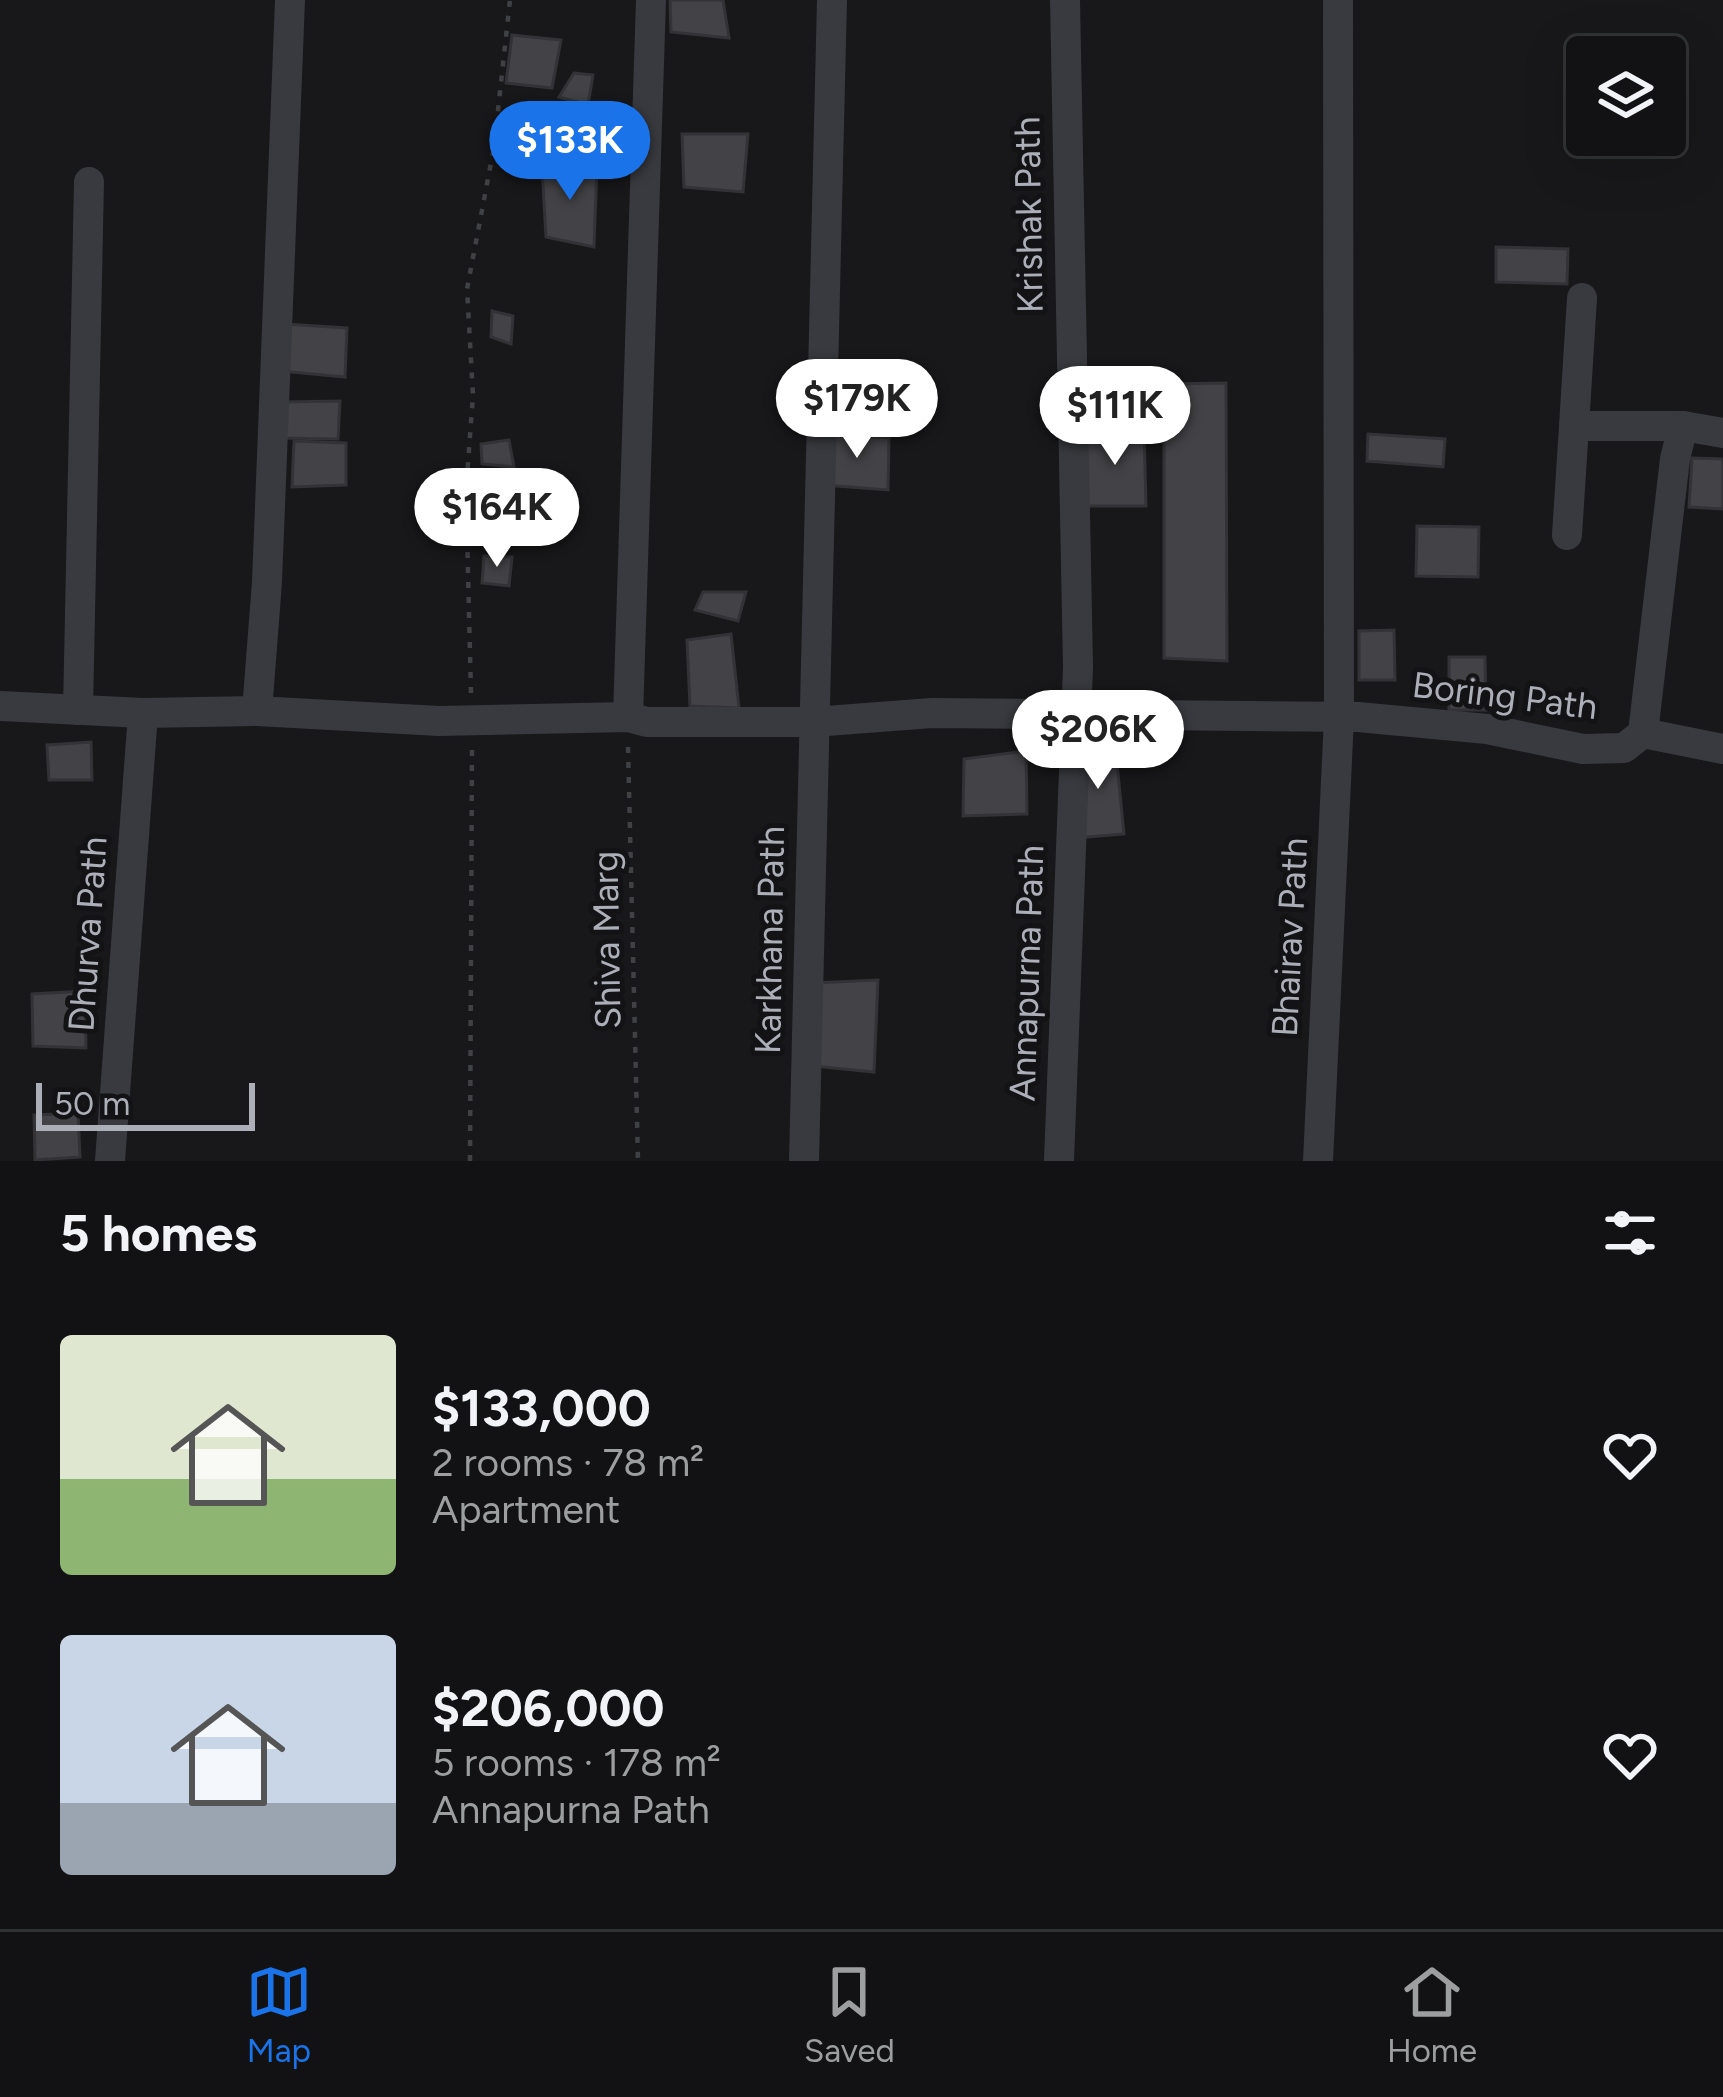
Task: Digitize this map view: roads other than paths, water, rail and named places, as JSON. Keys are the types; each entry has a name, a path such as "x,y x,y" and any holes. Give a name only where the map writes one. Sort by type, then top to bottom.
{"street":[{"path":"257,711 267,581 290,0"},
{"path":"628,717 651,0"},
{"name":"Karkhana Path","path":"804,1161 832,0"},
{"name":"Krishak Path","path":"1064,0 1078,667 1074,716"},
{"name":"Bhairav Path","path":"1318,1161 1339,718 1338,0"},
{"path":"78,710 89,182"},
{"path":"1567,535 1582,298"},
{"path":"1574,426 1683,426 1723,433"},
{"name":"Boring Path","path":"0,706 257,711 439,721 628,717 647,722 813,722 932,713 1339,718 1487,729 1583,749 1624,748 1643,733 1675,459 1683,426"},
{"name":"Dhurva Path","path":"110,1161 143,712"},
{"name":"Annapurna Path","path":"1058,1161 1074,716"},
{"path":"1643,733 1723,748"}]}
